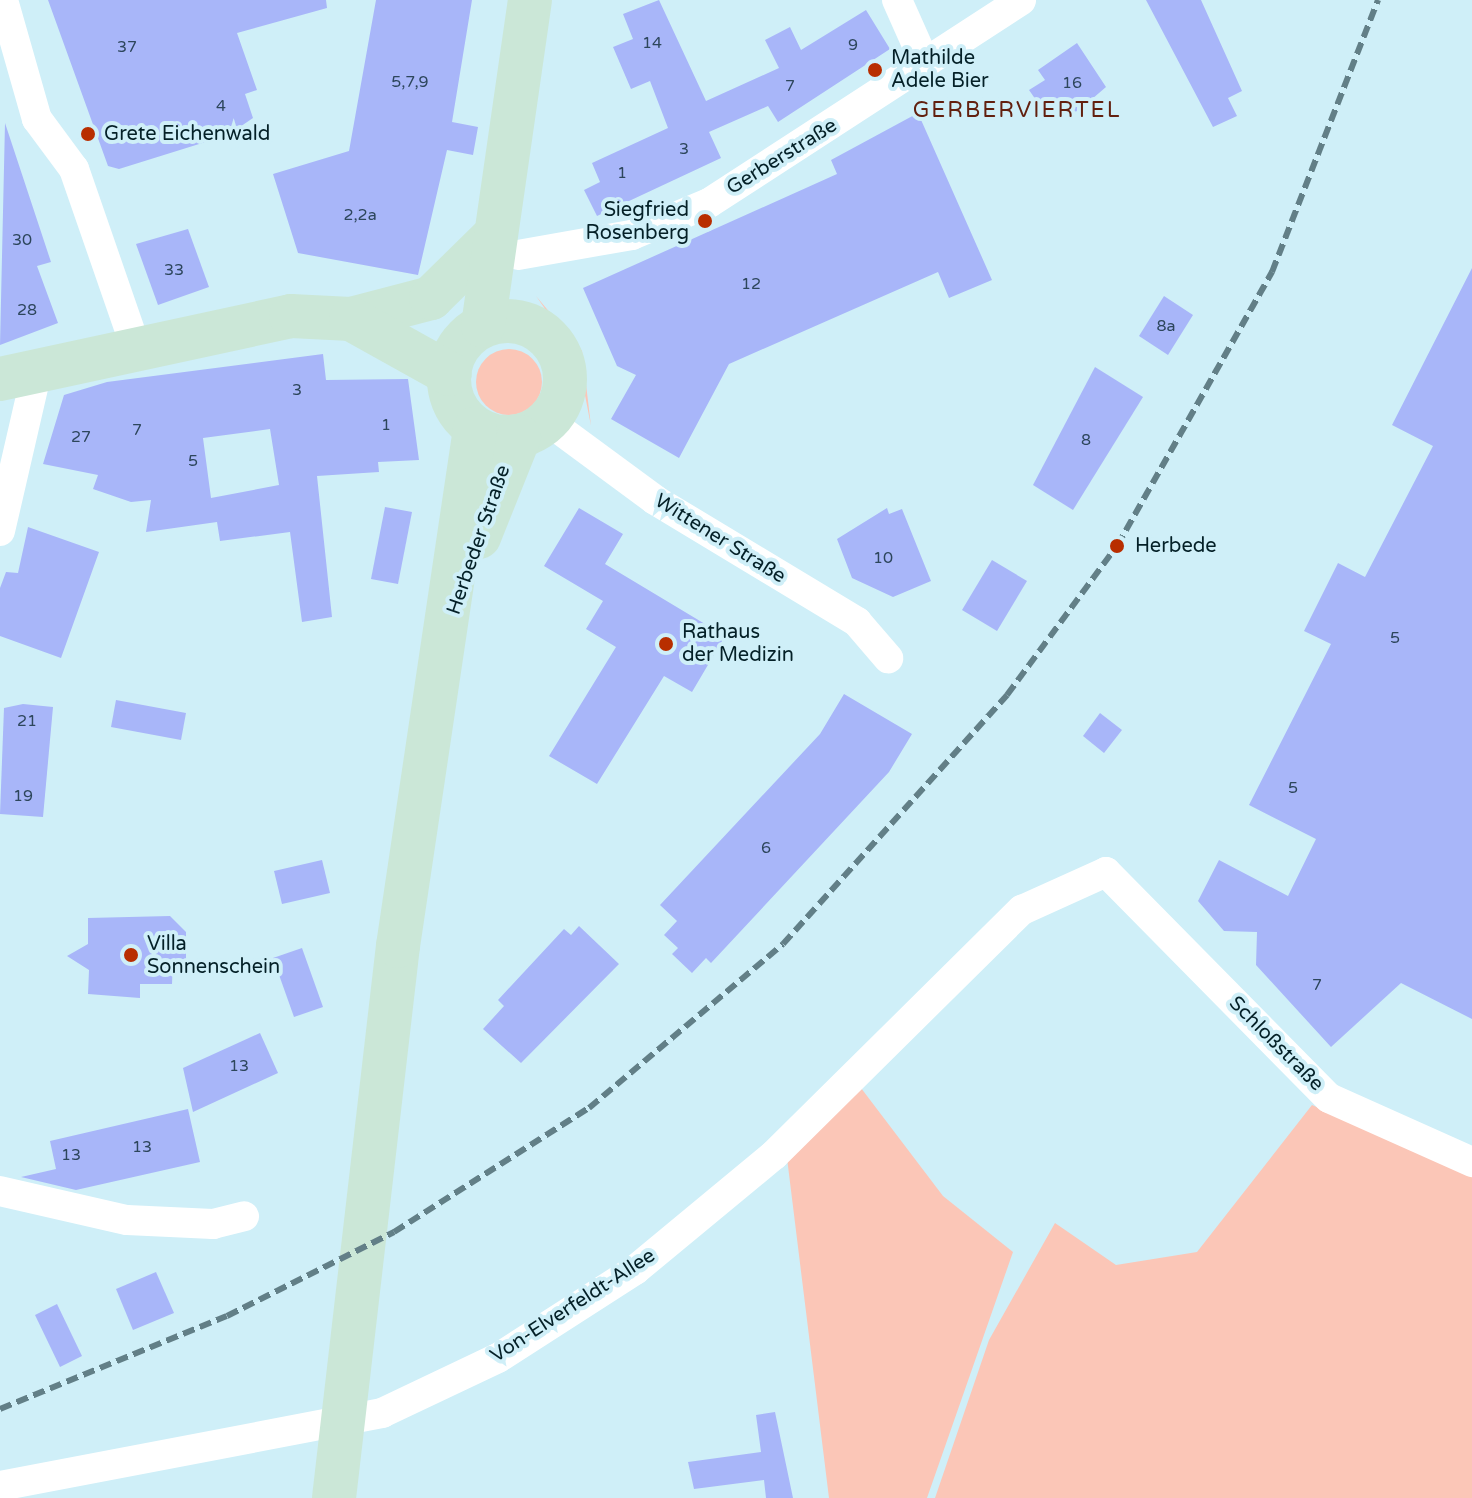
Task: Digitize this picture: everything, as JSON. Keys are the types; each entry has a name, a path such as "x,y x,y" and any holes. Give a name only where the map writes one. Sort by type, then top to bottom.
{"main road":[{"path":"528,324 506,245 505,182 530,0"},
{"path":"364,316 431,298 506,245"},
{"path":"334,1498 391,1004 475,429 453,403 450,374 475,331 506,245"},
{"path":"19,375 291,316 364,316 475,331 528,324 544,334 564,367 565,386 533,429 475,429"},
{"path":"364,316 450,374"},
{"name":"Herbeder Straße","path":"443,645 533,429"}],"street":[{"path":"3,0 37,119 74,169 136,348"},
{"path":"897,0 926,65"},
{"name":"Gerberstraße","path":"506,245 632,235 709,203 926,65 1021,0"},
{"path":"0,531 19,375"},
{"name":"Wittener Straße","path":"533,429 857,622 888,658"},
{"name":"Schloßstraße","path":"1116,875 1329,1098 1472,1162"},
{"name":"Von-Elverfeldt-Allee","path":"0,1486 382,1413 498,1358 635,1270 774,1155 1022,910 1059,888 1116,875"},
{"path":"0,1191 127,1220 213,1224 244,1216"}],"shaded area":[{"path":"536,296 582,351 591,426 577,354"},
{"path":"509,349 532,359 542,382 532,405 509,415 486,405 476,382 486,359"},
{"path":"861,1088 943,1196 1013,1252 927,1498 829,1498 787,1158"},
{"path":"1312,1105 1472,1177 1472,1498 935,1498 989,1340 1055,1223 1116,1265 1197,1252"}],"building":[{"path":"48,0 326,0 327,8 237,33 257,90 245,94 253,118 228,135 119,169 108,166"},
{"path":"376,0 472,0 452,122 478,127 473,155 447,150 418,275 298,253 273,174 349,151"},
{"path":"659,0 706,101 779,68 765,40 790,27 801,50 866,10 890,49 778,122 768,106 709,132 721,158 597,216 584,190 600,182 592,163 668,128 650,81 631,89 613,47 633,39 623,14"},
{"path":"1146,0 1201,0 1242,91 1228,98 1237,116 1213,127"},
{"path":"1077,43 1106,87 1078,111 1066,113 1059,103 1045,113 1029,90 1045,80 1038,70"},
{"path":"918,113 992,280 949,298 938,272 729,364 679,458 611,419 636,375 617,366 583,288 837,174 831,160"},
{"path":"5,123 51,262 37,266 58,323 0,345"},
{"path":"188,229 209,287 158,305 136,244"},
{"path":"1472,268 1472,1019 1401,983 1331,1047 1256,965 1257,932 1224,931 1198,901 1219,860 1288,896 1316,839 1249,805 1331,644 1304,631 1338,563 1365,577 1433,446 1392,425"},
{"path":"1164,296 1193,315 1168,355 1139,336"},
{"path":"323,354 326,380 408,379 419,460 378,462 379,472 317,476 332,617 302,622 290,532 220,541 217,522 146,532 151,500 131,502 93,489 98,475 43,464 64,395 107,382","holes":["270,429 279,485 211,498 203,438"]},
{"path":"1095,367 1143,397 1073,510 1033,485"},
{"path":"385,507 412,512 398,584 371,579"},
{"name":"Rathaus der Medizin","path":"579,508 623,534 605,564 725,636 692,692 664,676 597,784 549,756 616,647 586,629 603,601 544,566"},
{"path":"887,508 889,514 902,509 931,581 893,597 852,578 837,539"},
{"path":"28,527 99,552 61,658 0,636 0,588 6,572 18,573"},
{"path":"992,560 1027,581 997,631 962,610"},
{"path":"844,694 912,734 889,772 711,963 706,958 692,973 672,954 678,948 664,935 677,921 660,905 820,734"},
{"path":"116,700 186,713 181,740 111,727"},
{"path":"23,704 53,707 43,817 0,814 4,708"},
{"path":"1100,713 1122,730 1104,753 1083,736"},
{"path":"322,860 330,893 282,904 274,871"},
{"name":"Villa Sonnenschein","path":"170,916 186,932 186,960 173,959 172,984 140,984 140,998 88,994 89,970 67,956 88,944 88,918"},
{"path":"579,926 619,964 521,1063 483,1029 504,1006 498,1000 564,929 571,935"},
{"path":"302,948 323,1007 294,1017 273,958"},
{"path":"260,1033 278,1073 193,1112 183,1068"},
{"path":"188,1109 200,1162 76,1190 21,1177 56,1169 50,1141"},
{"path":"156,1272 174,1313 133,1330 116,1289"},
{"path":"57,1304 82,1356 60,1367 35,1315"},
{"path":"775,1412 793,1498 766,1498 764,1480 694,1489 688,1462 761,1452 756,1415"}],"railway":[{"path":"0,1409 227,1316 394,1232 589,1108 783,944 1007,695 1117,546 1272,272 1378,0"}],"place":[{"name":"Mathilde Adele Bier","path":"875,70"},
{"name":"Grete Eichenwald","path":"88,134"},
{"name":"Siegfried Rosenberg","path":"705,221"},
{"name":"Herbede","path":"1117,546"},
{"name":"Rathaus der Medizin","path":"666,644"},
{"name":"Villa Sonnenschein","path":"131,955"}],"district":[{"name":"GERBERVIERTEL","path":"1017,111"}]}
